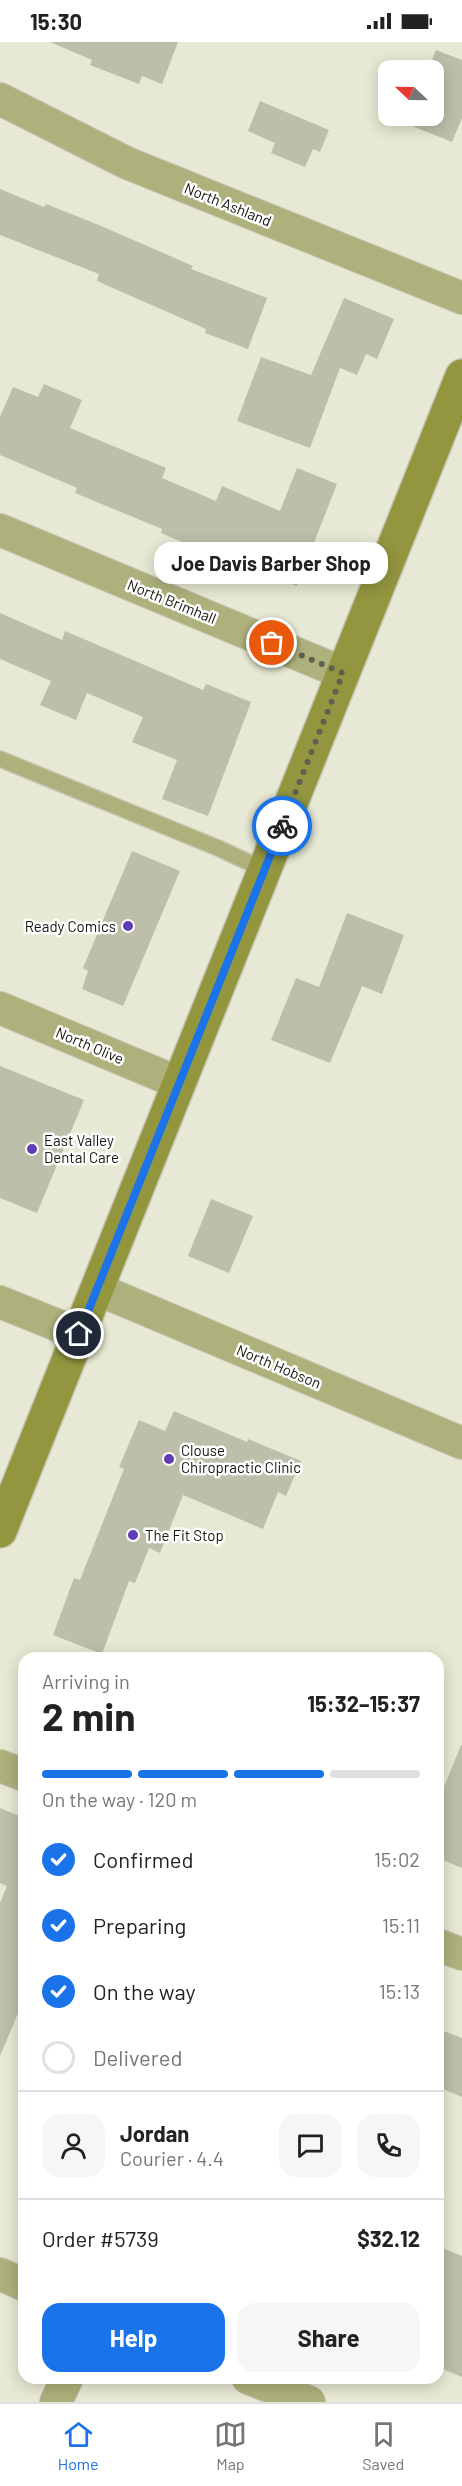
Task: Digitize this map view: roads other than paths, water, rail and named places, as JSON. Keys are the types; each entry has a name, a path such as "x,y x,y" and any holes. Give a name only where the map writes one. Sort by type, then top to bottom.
{"main road":[{"path":"0,1532 462,376"}],"street":[{"name":"North Ashland","path":"0,99 127,163 462,298"},
{"name":"North Brimhall","path":"0,530 343,673"},
{"name":"North Olive","path":"0,1008 179,1083"},
{"name":"North Hobson","path":"97,1289 462,1443"},
{"path":"0,1302 79,1334"},
{"path":"0,1766 18,1773"},
{"path":"444,1947 462,1954"},
{"path":"0,2274 18,2282"},
{"path":"56,2402 64,2384"},
{"path":"263,2384 309,2402"}],"lane":[{"path":"0,759 218,848 265,870"}],"place":[{"name":"Joe Davis Barber Shop","path":"272,643"},
{"name":"Ready Comics","path":"128,926"},
{"name":"East Valley Dental Care","path":"32,1149"},
{"name":"Clouse Chiropractic Clinic","path":"169,1459"},
{"name":"The Fit Stop","path":"133,1535"}]}
